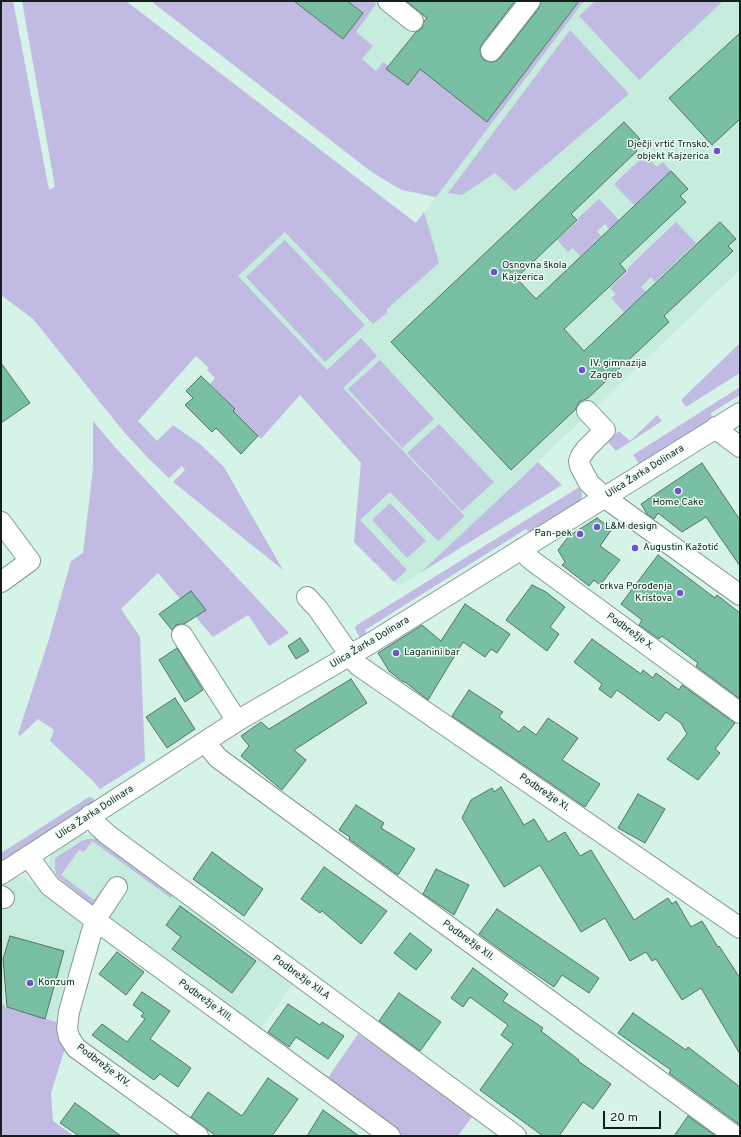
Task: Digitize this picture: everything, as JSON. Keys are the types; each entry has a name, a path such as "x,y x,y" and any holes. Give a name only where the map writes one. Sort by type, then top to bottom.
{"street":[{"path":"388,1 413,21"},
{"path":"491,51 530,1"},
{"path":"587,410 605,430 581,456 579,461 589,483 604,498 740,595"},
{"name":"Ulica Žarka Dolinara","path":"1,874 237,721 350,656 740,413"},
{"path":"716,427 720,432 740,447"},
{"path":"1,522 30,561 1,582"},
{"name":"Podbrežje X.","path":"523,548 534,562 740,713"},
{"name":"Podbrežje XI.","path":"307,597 318,609 350,656 359,666 740,928"},
{"path":"182,635 237,721"},
{"name":"Podbrežje XII.","path":"205,742 218,758 735,1136"},
{"name":"Podbrežje XII.A","path":"90,815 98,826 108,835 516,1136"},
{"name":"Podbrežje XIII.","path":"28,856 50,886 390,1136"},
{"name":"Podbrežje XIV.","path":"117,887 95,920 69,1012 69,1037 76,1048 198,1136"}],"shaded area":[{"path":"1,1 13,1 49,190 55,187 22,1 126,1 416,223 424,212 439,263 387,309 387,313 373,324 285,232 238,276 327,370 361,338 377,356 343,388 465,516 438,541 390,492 360,520 407,570 394,582 354,542 361,463 300,395 261,439 233,411 235,409 210,384 215,378 207,370 209,368 196,356 138,421 157,441 173,425 200,444 224,467 283,570 173,482 185,470 182,466 169,478 150,460 124,432 33,319 1,295"},
{"path":"151,1 740,1 740,270 420,573 399,586 354,542 361,463 300,395 165,257 275,189 382,271 436,197 402,190 373,173"},
{"path":"151,1 294,1 343,39 363,13 347,1 374,1 376,4 356,32 373,46 362,59 376,71 383,62 388,66 386,69 420,69 487,121 579,1 584,1 436,197 402,190 373,173"},
{"path":"595,1 723,1 639,80 579,16"},
{"path":"570,30 629,94 515,191 495,173 462,195 448,193"},
{"path":"645,155 657,167 663,162 671,171 634,205 614,184"},
{"path":"599,199 619,220 609,229 605,224 597,231 601,236 580,256 573,248 568,252 557,240"},
{"path":"676,222 696,243 655,282 651,277 641,287 646,292 624,312 611,298 616,294 610,288 628,271 627,269"},
{"path":"285,240 365,325 325,362 246,277"},
{"path":"740,343 740,373 686,407 681,400"},
{"path":"380,360 434,419 402,448 348,389"},
{"path":"740,387 740,395 711,413 712,419 640,465 633,455"},
{"path":"657,415 662,421 616,451 607,441 619,431 630,441"},
{"path":"93,421 114,446 289,633 269,646 248,615 213,637 158,573 121,609 140,637 145,761 100,789 50,741 54,730 38,719 20,736 18,734 49,639 71,561 83,553 93,469"},
{"path":"439,424 494,482 462,511 407,453"},
{"path":"538,462 562,485 420,573 468,528"},
{"path":"581,486 582,497 578,503 530,533 526,529 365,630 367,635 361,639 355,628 357,625"},
{"path":"390,503 426,541 407,558 372,520"},
{"path":"89,797 93,798 95,802 1,864 1,853"},
{"path":"80,835 95,837 294,983 261,1028 56,878 50,867 49,860 52,853"},
{"path":"87,839 98,839 173,895 171,898 92,841 84,852 79,850 61,875 94,900 104,889 94,904 91,904 58,877 55,868 55,859 58,856"},
{"path":"18,876 26,878 74,914 80,920 83,928 62,1023 6,1007 1,1003 1,886"},
{"path":"1,1003 6,1007 57,1022 58,1035 65,1048 51,1093 53,1121 74,1136 1,1136"},
{"path":"358,1034 436,1086 474,1114 458,1136 398,1136 327,1079"}],"building":[{"path":"294,1 347,1 363,13 343,39"},
{"path":"406,1 515,1 482,44 480,49 481,56 484,60 490,62 496,61 500,58 539,8 541,1 579,1 487,122 420,69 408,85 386,69 416,32 422,28 424,21 427,18"},
{"path":"740,33 740,119 712,145 669,98"},
{"path":"624,122 640,139 632,145 637,151 571,214 577,220 516,278 536,299 671,171 688,189 680,196 686,202 620,264 626,271 564,329 584,351 720,222 736,239 728,246 733,251 664,316 669,322 588,398 579,402 576,409 511,470 391,342"},
{"path":"1,363 30,403 1,423"},
{"path":"201,376 235,409 233,411 258,436 241,454 216,428 212,432 185,405 193,398 186,391"},
{"path":"702,463 740,520 740,566 706,517 682,532 658,513 654,519 647,514 641,504"},
{"path":"597,518 612,529 600,546 620,560 600,585 594,580 589,586 562,565 565,562 558,550 569,536"},
{"path":"658,555 715,598 717,595 740,613 740,699 696,666 698,663 662,636 659,639 639,625 642,620 621,604"},
{"path":"532,585 546,592 565,607 550,627 559,634 547,651 506,620"},
{"path":"191,591 206,610 184,624 176,625 172,630 159,614"},
{"path":"465,604 510,634 497,653 491,649 485,657 463,642 428,700 389,671 378,653 422,625 441,641"},
{"path":"300,638 309,651 296,659 288,646"},
{"path":"592,639 641,674 643,670 653,678 656,673 679,690 682,685 735,723 715,749 720,753 698,780 667,759 687,734 681,723 666,712 659,721 617,690 611,698 599,689 602,684 574,662"},
{"path":"177,648 203,690 185,702 159,660"},
{"path":"351,679 367,703 294,750 306,760 282,790 241,756 249,746 241,736 261,722 269,729"},
{"path":"469,690 503,712 499,717 519,732 524,726 536,735 548,718 578,738 562,760 600,784 585,807 452,716"},
{"path":"175,698 195,729 167,748 146,717"},
{"path":"501,787 524,825 534,819 548,842 565,832 580,856 591,850 634,920 668,898 672,904 676,901 691,927 702,921 740,978 740,1054 701,988 682,1000 656,959 652,961 646,952 630,961 605,918 581,932 540,865 504,887 462,818 471,800 492,788 494,792"},
{"path":"638,794 665,809 645,843 618,828"},
{"path":"356,805 384,823 381,828 415,849 398,875 339,830"},
{"path":"212,852 263,889 244,916 193,879"},
{"path":"324,867 387,911 361,944 322,911 320,913 301,899"},
{"path":"436,869 469,885 454,915 423,894"},
{"path":"180,906 256,961 232,993 172,949 181,937 166,925"},
{"path":"497,909 599,978 589,993 562,975 554,987 479,934"},
{"path":"410,933 432,950 416,970 394,953"},
{"name":"Konzum","path":"10,936 64,951 45,1019 7,1007 3,959"},
{"path":"117,952 144,972 126,995 99,974"},
{"path":"473,968 508,994 503,1001 543,1028 541,1031 579,1060 578,1061 611,1084 593,1109 583,1102 559,1136 543,1136 480,1090 513,1044 501,1035 508,1025 470,997 463,1007 451,998"},
{"path":"142,992 170,1011 150,1039 191,1068 178,1087 160,1074 154,1080 92,1035 102,1024 127,1042 145,1019 141,1016 144,1013 133,1005"},
{"path":"399,993 441,1022 420,1051 379,1021"},
{"path":"288,1004 320,1025 322,1022 344,1036 328,1059 296,1037 289,1047 268,1032"},
{"path":"633,1013 686,1050 688,1047 740,1087 740,1125 669,1073 671,1070 618,1033"},
{"path":"268,1078 298,1099 272,1136 216,1136 191,1117 208,1092 242,1116"},
{"path":"75,1103 121,1136 79,1136 60,1123"},
{"path":"323,1110 359,1136 307,1136"},
{"path":"688,1116 716,1136 674,1136"}],"place":[{"name":"Dječji vrtić Trnsko, objekt Kajzerica","path":"717,151"},
{"name":"Osnovna škola Kajzerica","path":"494,272"},
{"name":"IV. gimnazija Zagreb","path":"582,370"},
{"name":"Home Cake","path":"678,491"},
{"name":"L&M design","path":"597,527"},
{"name":"Pan-pek","path":"580,534"},
{"name":"Augustin Kažotić","path":"635,548"},
{"name":"crkva Porođenja Kristova","path":"680,593"},
{"name":"Laganini bar","path":"396,653"},
{"name":"Konzum","path":"30,983"}]}
